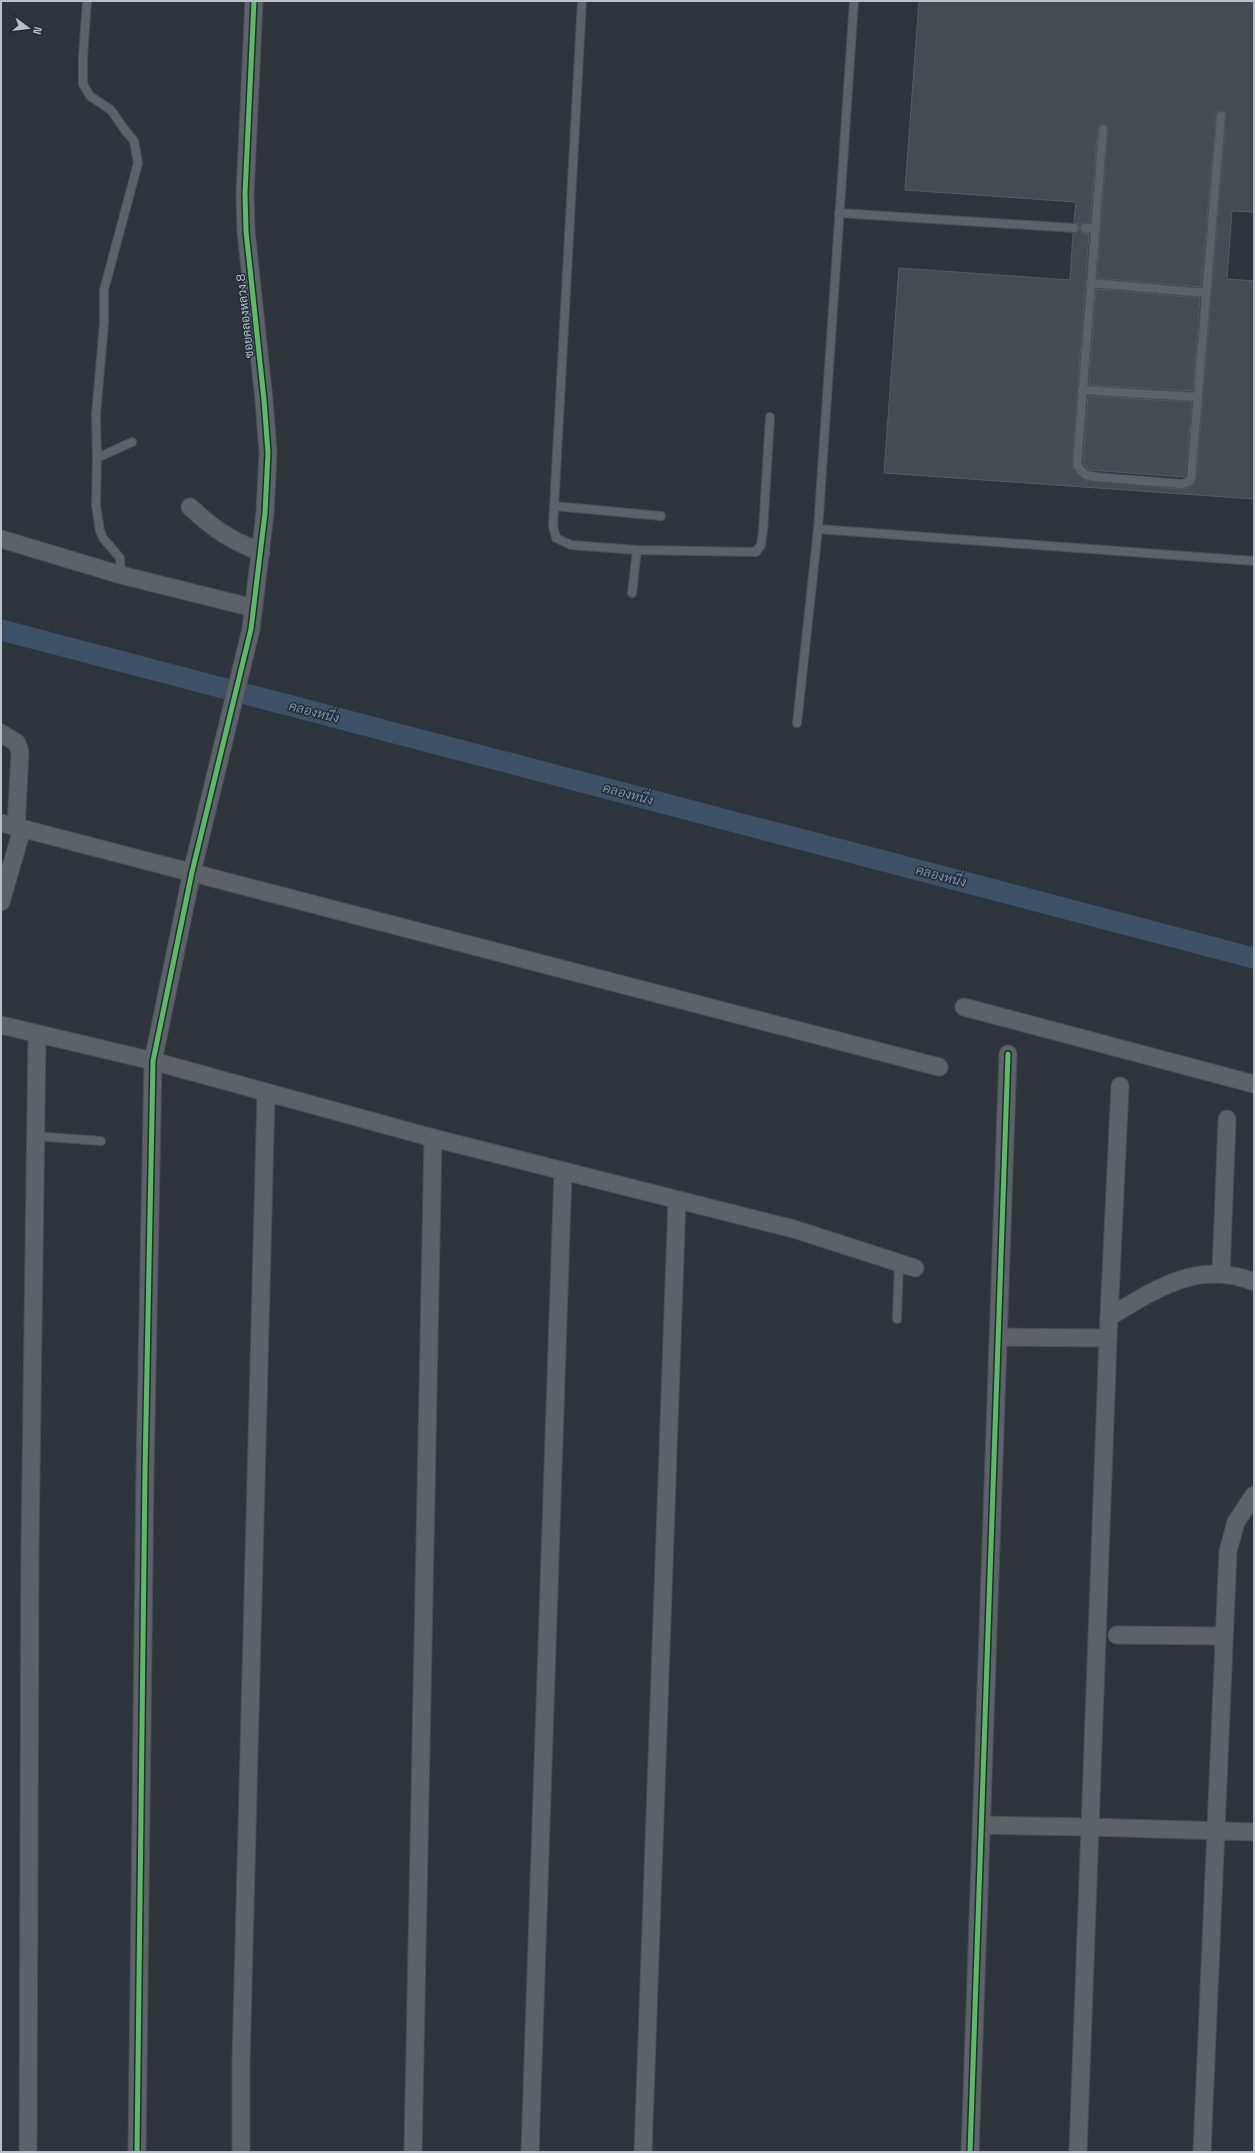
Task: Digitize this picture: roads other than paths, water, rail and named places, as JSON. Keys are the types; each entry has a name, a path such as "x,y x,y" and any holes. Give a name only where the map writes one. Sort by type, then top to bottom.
{"street":[{"name":"ซอยคลองหลวง 8","path":"137,2152 144,1472 153,1061 192,872 251,629 266,513 268,453 246,224 254,1"},
{"path":"190,507 214,529 229,539 260,552"},
{"path":"2,540 121,575 254,608"},
{"path":"1,733 17,743 20,752 13,826 1,902"},
{"path":"13,826 939,1067"},
{"path":"964,1007 1254,1084"},
{"path":"1,1025 153,1061 266,1094 562,1172 794,1229 915,1268"},
{"path":"28,2152 30,1549 37,1034"},
{"path":"970,2152 1000,1337 1008,1054"},
{"path":"1078,2152 1108,1338 1120,1086"},
{"path":"241,2152 241,2062 266,1094"},
{"path":"1221,1274 1226,1119"},
{"path":"413,2152 433,1138"},
{"path":"530,2152 562,1172"},
{"path":"644,2152 676,1200"},
{"path":"1109,1317 1170,1283 1201,1274 1236,1274 1254,1282"},
{"path":"1000,1337 1108,1338"},
{"path":"1202,2152 1228,1551 1236,1522 1254,1495"},
{"path":"1117,1635 1224,1636"},
{"path":"982,1824 1254,1832"}],"lane":[{"path":"87,1 83,56 83,84 90,96 111,110 126,130 134,142 138,163 104,290 104,323 96,416 96,505 100,531 103,538 120,558 121,575"},
{"path":"582,1 553,526 556,538 561,542 571,545 637,550 756,552 760,550 768,475 770,417"},
{"path":"797,723 818,529 854,1"},
{"path":"1103,130 1076,459 1079,471 1086,475 1182,484 1188,482 1191,478 1221,116"},
{"path":"839,212 1074,228"},
{"path":"1085,228 1095,229"},
{"path":"1091,283 1206,293"},
{"path":"1082,390 1197,396"},
{"path":"97,458 132,442"},
{"path":"554,506 661,516"},
{"path":"818,529 1254,561"},
{"path":"632,593 637,550"},
{"path":"36,1136 101,1141"},
{"path":"897,1319 899,1262"}],"waterway":[{"name":"คลองหนึ่ง","path":"1,630 1254,958"}]}
